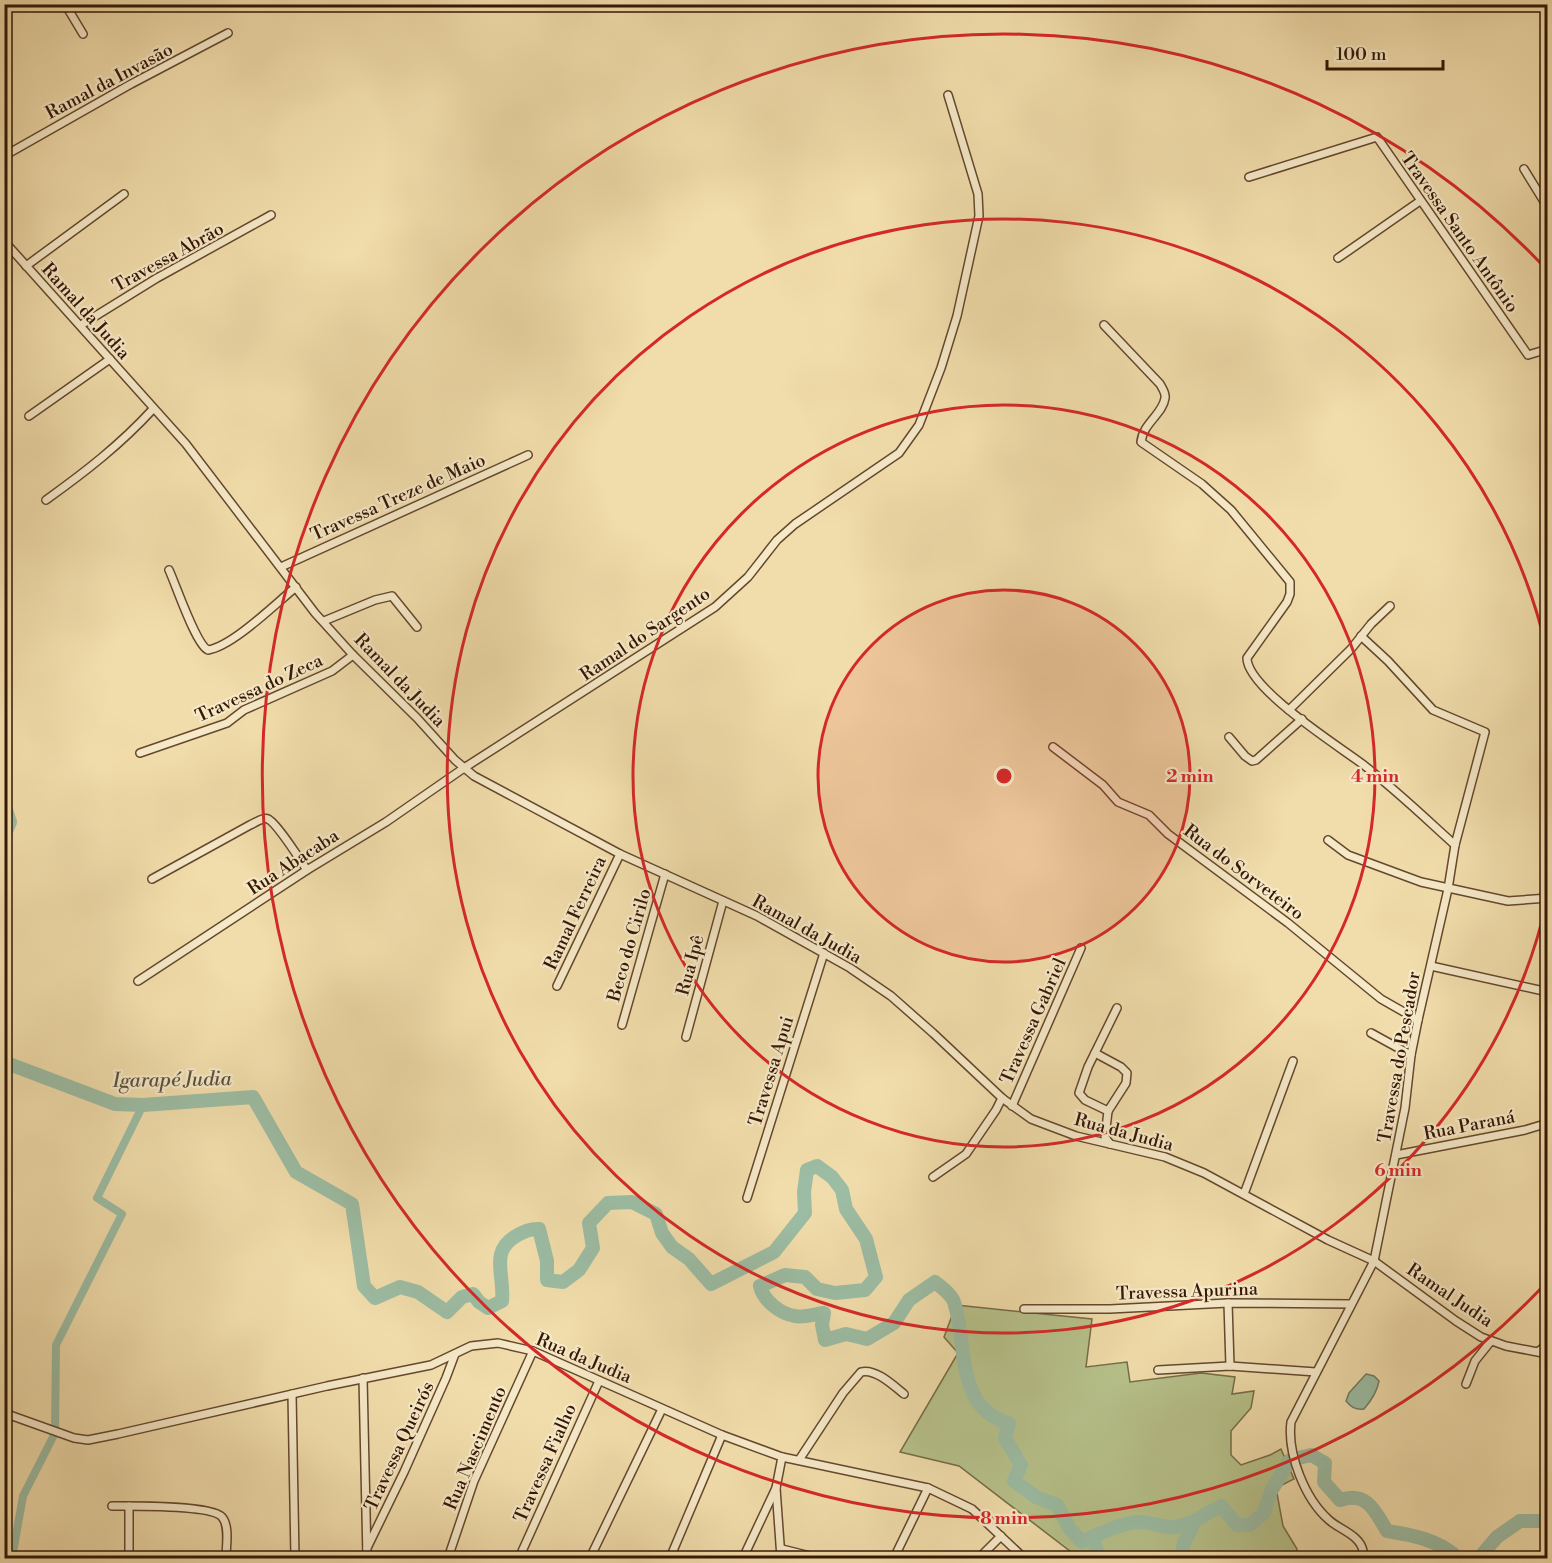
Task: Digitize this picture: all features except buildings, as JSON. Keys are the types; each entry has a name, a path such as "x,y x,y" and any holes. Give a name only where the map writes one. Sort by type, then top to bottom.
{"street":[{"path":"65,4 83,34"},
{"name":"Ramal da Invasão","path":"4,156 228,33"},
{"name":"Ramal do Sargento","path":"464,768 716,607 748,576 777,540 795,524 894,457 907,444 919,425 957,316 979,216 978,194 948,95"},
{"name":"Travessa Santo Antônio","path":"1249,177 1377,137 1528,356 1548,349"},
{"path":"1524,169 1548,208"},
{"path":"26,266 124,194"},
{"path":"1338,258 1420,201"},
{"name":"Travessa Abrão","path":"81,325 157,278 271,215"},
{"name":"Ramal da Judia","path":"4,241 186,444 315,613 464,768 499,791 620,854 757,916 824,953 891,996"},
{"path":"1104,325 1160,384 1166,397 1142,436 1142,442 1220,499 1255,537 1290,582 1287,602 1247,658 1247,663 1257,680 1289,710 1360,762 1455,845"},
{"path":"29,416 110,359"},
{"path":"46,500 110,452 153,409"},
{"name":"Travessa Treze de Maio","path":"281,567 528,455"},
{"path":"169,570 197,636 205,649 213,649 237,636 296,587"},
{"path":"324,621 375,600 392,596 417,627"},
{"path":"1289,710 1351,650 1371,624 1390,606"},
{"name":"Travessa do Pescador","path":"1361,636 1389,661 1433,710 1485,732 1455,845 1448,888 1418,1020 1411,1055 1405,1108 1374,1261 1291,1422 1292,1443 1298,1472 1314,1504 1329,1520 1361,1544 1363,1551 1361,1558"},
{"name":"Travessa do Zeca","path":"140,753 227,723 244,710 332,671 353,655"},
{"path":"1229,737 1252,761 1256,760 1302,719"},
{"name":"Rua do Sorveteiro","path":"1053,747 1103,785 1118,801 1149,815 1168,834 1271,910 1381,999 1418,1020"},
{"name":"Rua Abacaba","path":"138,981 307,870 386,822 464,768"},
{"path":"152,879 250,825 266,819 283,836 307,870"},
{"path":"1328,840 1348,855 1421,882 1508,901 1548,898"},
{"name":"Ramal Ferreira","path":"557,986 620,854"},
{"name":"Beco do Cirilo","path":"622,1025 665,874"},
{"name":"Rua Ipê","path":"686,1037 723,901"},
{"name":"Travessa Gabriel","path":"1012,1106 1081,948"},
{"name":"Travessa Apui","path":"747,1198 824,953"},
{"path":"1431,966 1548,992"},
{"name":"Rua da Judia","path":"891,996 1002,1098 1031,1119 1076,1136 1165,1157 1204,1173 1328,1240 1374,1261"},
{"path":"1108,1112 1080,1097 1079,1093 1117,1008"},
{"path":"1371,1033 1411,1055"},
{"path":"1095,1053 1127,1073 1126,1083 1108,1112 1106,1137 1110,1144"},
{"path":"1244,1194 1293,1060"},
{"path":"933,1177 966,1154 1002,1098"},
{"name":"Rua Paraná","path":"1396,1155 1525,1130 1548,1123"},
{"name":"Ramal Judia","path":"1374,1261 1481,1337 1548,1354"},
{"path":"1228,1303 1230,1366"},
{"name":"Travessa Apurina","path":"1024,1309 1110,1309 1228,1303 1351,1304"},
{"path":"1466,1384 1475,1361 1491,1341"},
{"name":"Rua da Judia","path":"4,1413 74,1438 88,1440 363,1378 431,1365 471,1346 498,1343 533,1351 722,1435 782,1457 928,1488 972,1509 1024,1558"},
{"path":"1539,1351 1548,1344"},
{"name":"Rua Nascimento","path":"448,1558 474,1481 533,1351"},
{"name":"Travessa Queirós","path":"367,1548 400,1481 455,1354"},
{"path":"1158,1371 1230,1366 1316,1372"},
{"path":"799,1460 843,1393 861,1372 868,1371 875,1374 904,1394"},
{"name":"Travessa Queirós","path":"363,1378 367,1558"},
{"name":"Travessa Fialho","path":"519,1558 599,1381"},
{"path":"292,1394 295,1558"},
{"path":"590,1558 662,1409"},
{"path":"670,1558 722,1435"},
{"path":"743,1558 776,1488 782,1457"},
{"path":"776,1488 781,1558"},
{"path":"894,1558 928,1488"},
{"path":"112,1506 211,1511 222,1517 226,1530 226,1558"},
{"path":"129,1506 129,1558"},
{"path":"979,1558 1001,1536"},
{"path":"782,1549 818,1558"}],"shaded area":[{"path":"956,1305 1092,1319 1086,1367 1127,1362 1130,1382 1201,1373 1235,1377 1232,1394 1254,1391 1251,1408 1231,1431 1231,1455 1241,1465 1281,1449 1294,1479 1276,1488 1283,1526 1297,1549 1296,1558 1079,1558 959,1466 900,1452 958,1353 944,1337"},
{"path":"1366,1374 1374,1376 1379,1381 1378,1385 1364,1409 1356,1408 1346,1401 1349,1393"}],"waterway":[{"name":"Igarapé Judia","path":"4,804 10,822 4,836"},
{"name":"Igarapé Judia","path":"4,1062 115,1104 143,1105 253,1097 296,1172 352,1204 364,1286 375,1298 400,1287 418,1292 447,1312 462,1297 473,1294 488,1308 502,1301 500,1257 503,1249 516,1236 530,1230 539,1229 547,1261 547,1280 563,1282 579,1270 593,1248 589,1223 608,1203 632,1202 656,1214 662,1233 672,1247 689,1259 711,1284 774,1252 805,1213 804,1192 807,1170 817,1166 832,1177 842,1190 846,1209 866,1239 876,1277 865,1290 835,1293 817,1289 805,1277 785,1275 760,1286 768,1301 789,1315 802,1317 824,1313 822,1325 825,1340 846,1334 867,1339 894,1323 909,1300 935,1282 953,1299 971,1389 979,1404 991,1415 1009,1423 1005,1438 1021,1465 1014,1481 1036,1497 1057,1505 1070,1529 1082,1542 1124,1524 1144,1522 1166,1527 1181,1526 1221,1506 1237,1525 1250,1525 1264,1513 1271,1491 1290,1460 1311,1455 1325,1463 1324,1482 1340,1500 1357,1498 1364,1501 1374,1510 1387,1531 1434,1543 1458,1558"},
{"path":"12,1558 23,1496 55,1433 56,1345 122,1214 97,1198 143,1105"},
{"path":"1181,1558 1184,1543 1195,1521"},
{"name":"Igarapé Judia","path":"1479,1558 1497,1537 1520,1521 1548,1521"},
{"path":"1092,1537 1100,1558"}]}
